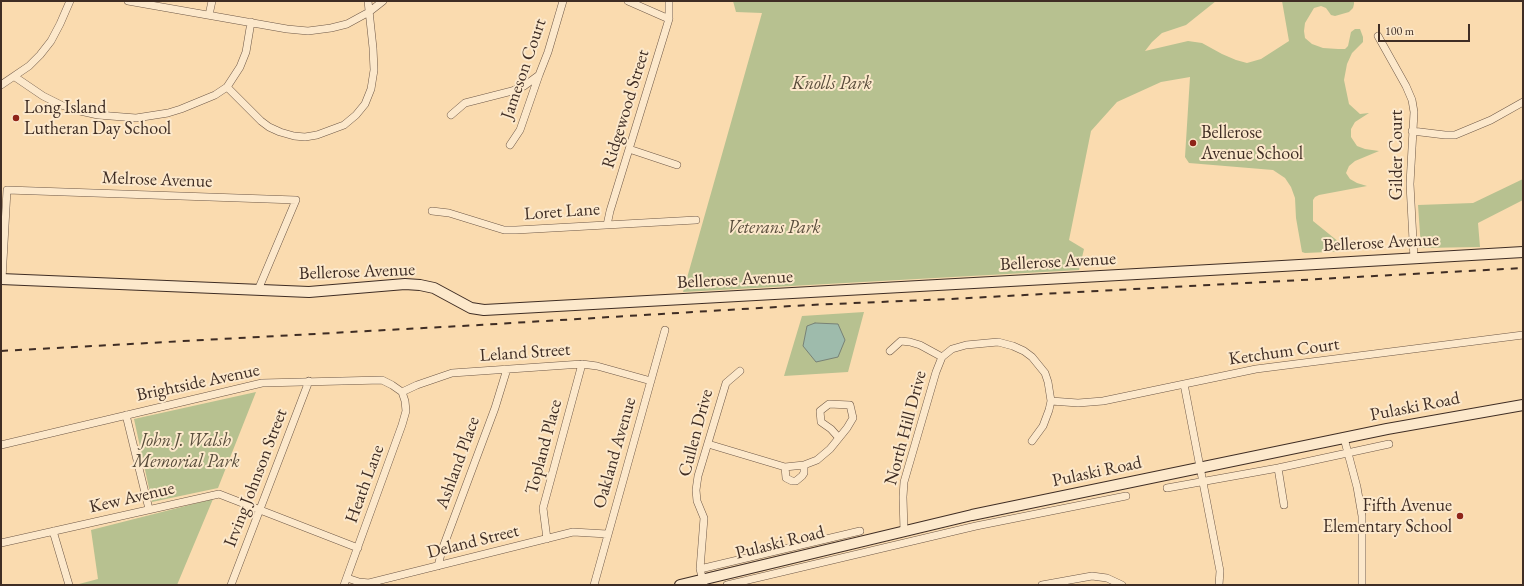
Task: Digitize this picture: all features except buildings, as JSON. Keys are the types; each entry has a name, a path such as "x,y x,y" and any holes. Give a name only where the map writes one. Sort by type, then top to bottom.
{"street":[{"path":"1,85 15,77 40,55 51,41 70,1"},
{"path":"128,1 287,29 308,31 347,24 369,12 384,1"},
{"path":"209,15 212,1"},
{"path":"227,87 260,121 280,132 294,136 317,135 344,124 356,115 365,104 371,89 374,70 368,1"},
{"name":"Jameson Court","path":"510,145 520,130 554,36 563,1"},
{"path":"628,1 669,19"},
{"name":"Ridgewood Street","path":"607,224 669,19 669,1"},
{"path":"15,77 43,96 61,105 98,115 117,118 136,118 180,109 215,95 227,87 240,67 246,52 251,22"},
{"name":"Gilder Court","path":"1378,36 1406,86 1412,100 1414,112 1410,184 1414,259"},
{"path":"451,115 465,103 512,91 524,86 539,75"},
{"path":"1412,131 1455,135 1491,120 1523,102"},
{"path":"629,149 677,165"},
{"name":"Melrose Avenue","path":"1,279 8,190 296,200 258,290"},
{"name":"Loret Lane","path":"432,211 449,213 504,230 696,220"},
{"name":"Bellerose Avenue","path":"1,279 309,292 405,284 434,288 471,308 484,310 1523,252"},
{"name":"Oakland Avenue","path":"594,585 665,330"},
{"name":"Ketchum Court","path":"1051,401 1078,403 1103,401 1256,369 1523,335"},
{"path":"890,351 901,341 910,342 920,346 942,358 952,349 966,345 998,342 1024,351 1040,365 1048,382 1051,401 1043,426 1032,441"},
{"name":"North Hill Drive","path":"904,531 904,482 936,372 942,358"},
{"name":"Leland Street","path":"402,392 417,385 452,373 582,364 597,366 651,381"},
{"name":"Topland Place","path":"547,539 543,508 582,364"},
{"name":"Ashland Place","path":"438,566 442,550 495,408 506,369"},
{"name":"Cullen Drive","path":"703,582 700,569 704,518 697,501 696,490 698,476 726,383 740,371"},
{"name":"Brightside Avenue","path":"1,445 126,414 262,383 382,380 402,392"},
{"name":"Irving Johnson Street","path":"231,585 309,381"},
{"path":"1184,384 1220,571 1220,585"},
{"name":"Heath Lane","path":"346,581 402,425 406,411 402,392"},
{"path":"708,444 785,467 804,465 821,456 830,449 839,438 847,428 853,418 850,405 829,404 820,411 821,422 831,429 839,438"},
{"name":"Pulaski Road","path":"680,585 703,582 972,515 1344,438 1523,405"},
{"path":"126,414 149,509"},
{"path":"1344,438 1357,487 1362,516 1362,585"},
{"path":"1167,488 1278,468 1389,444"},
{"path":"785,467 787,480 796,481 804,473 804,465"},
{"path":"1278,468 1284,505"},
{"path":"1089,491 1092,503"},
{"name":"Kew Avenue","path":"1,543 219,494 358,548"},
{"path":"727,585 976,526 1126,496"},
{"path":"972,515 976,526"},
{"path":"53,531 69,585"},
{"path":"700,569 860,531"},
{"name":"Deland Street","path":"346,581 369,583 573,532 607,534"},
{"path":"1042,585 1092,576 1107,578 1122,585"}],"green space":[{"path":"733,1 1216,1 1186,25 1162,33 1145,51 1188,41 1202,43 1222,54 1247,63 1261,59 1289,41 1282,1 1354,1 1353,8 1349,12 1335,16 1331,15 1326,8 1321,6 1314,8 1305,23 1304,31 1305,38 1312,44 1323,48 1345,49 1348,46 1351,32 1355,29 1360,29 1363,37 1363,42 1352,53 1347,64 1344,80 1349,104 1360,114 1369,113 1355,122 1351,129 1351,137 1357,146 1379,151 1355,161 1349,166 1346,173 1350,179 1367,186 1319,195 1313,200 1313,221 1350,251 1302,252 1296,218 1295,198 1291,187 1285,178 1273,170 1189,163 1185,157 1190,77 1161,82 1117,102 1091,131 1069,240 1084,249 1079,270 683,292 762,13 736,12"},
{"path":"1523,179 1523,200 1478,223 1480,247 1421,248 1418,205 1473,203"},
{"path":"864,312 848,372 784,376 802,316"},
{"name":"John J. Walsh Memorial Park","path":"256,392 218,488 152,502 134,419"},
{"name":"John J. Walsh Memorial Park","path":"213,499 177,585 79,585 98,579 91,530"}],"shaded area":[{"path":"815,323 838,324 845,340 838,357 816,362 803,346 807,326"}],"railway":[{"path":"1,351 479,325 809,305 950,299 1523,268"}],"place":[{"name":"Long Island Lutheran Day School","path":"16,118"},
{"name":"Bellerose Avenue School","path":"1193,143"},
{"name":"Fifth Avenue Elementary School","path":"1460,516"}],"park label":[{"name":"Knolls Park","path":"832,84"},
{"name":"Veterans Park","path":"774,228"}]}
